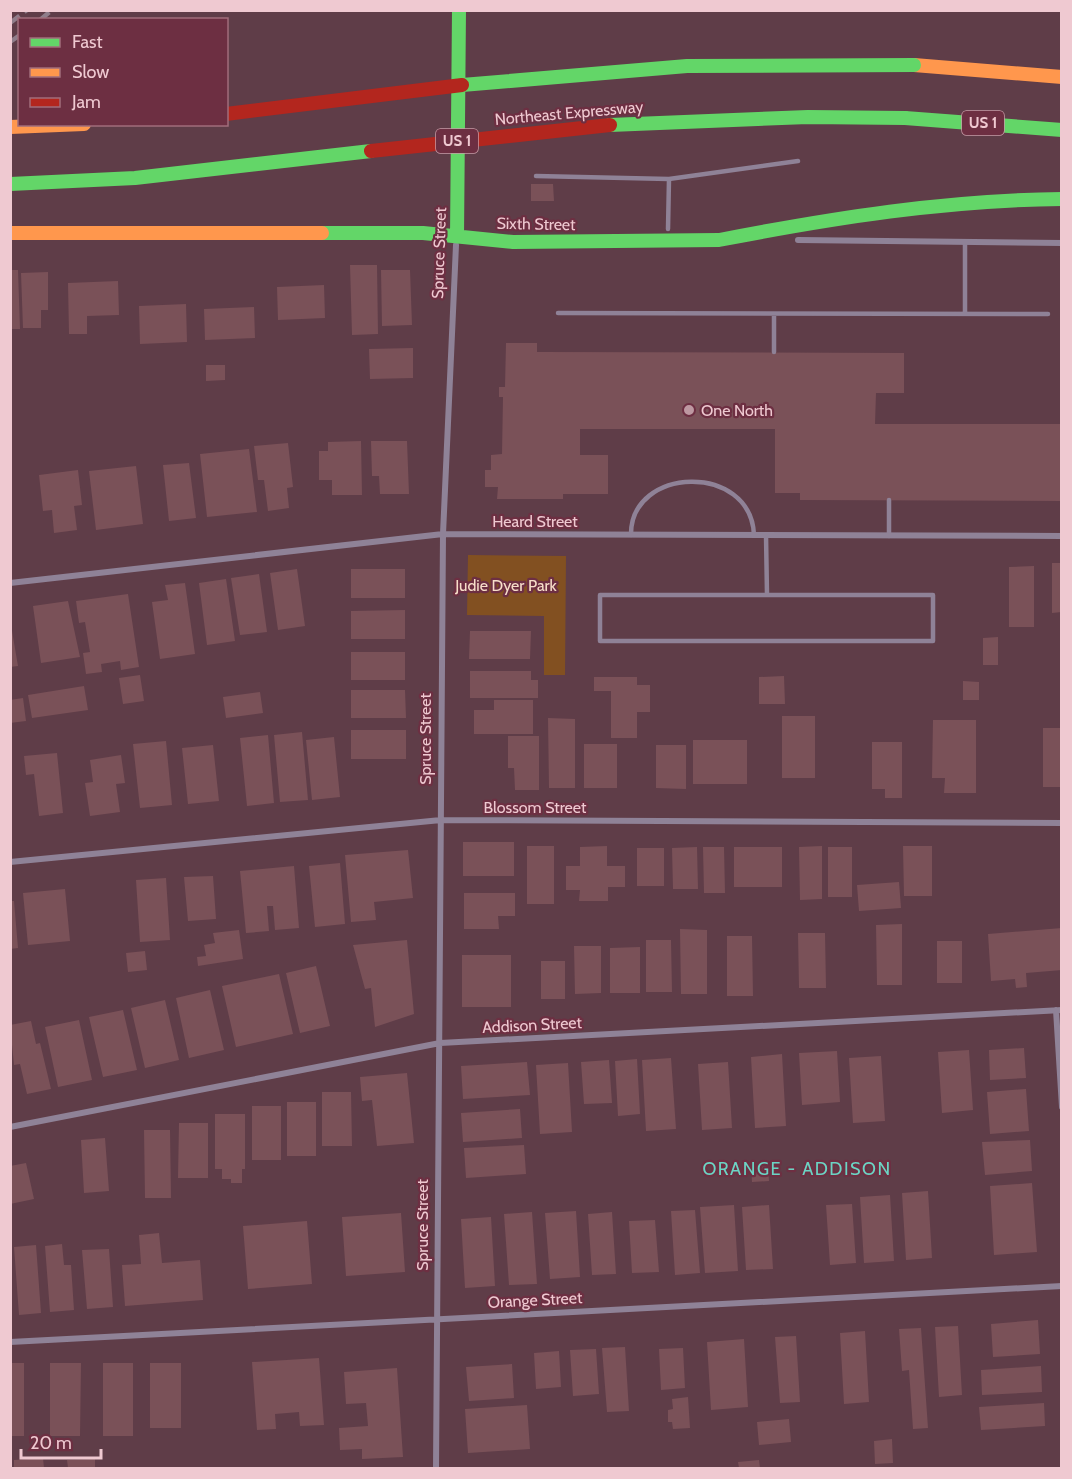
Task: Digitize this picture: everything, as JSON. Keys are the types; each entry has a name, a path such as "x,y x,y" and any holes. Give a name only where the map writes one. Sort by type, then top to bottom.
{"main road":[{"name":"Spruce Street","path":"457,236 459,10"},
{"path":"228,114 534,78 633,69 753,64 914,65 1062,77"},
{"name":"Northeast Expressway","path":"10,184 144,177 567,129 662,121 808,117 905,118 1062,130"},
{"path":"10,127 35,126"},
{"path":"719,240 897,209 978,201 1062,199"},
{"name":"Sixth Street","path":"10,232 407,233 513,242 719,240"}],"street":[{"name":"Spruce Street","path":"436,1468 443,534 457,236"},
{"name":"Sixth Street","path":"719,240 766,240"},
{"path":"789,240 1062,243"},
{"name":"Heard Street","path":"10,582 443,534 1062,536"},
{"name":"Blossom Street","path":"10,862 441,820 1062,823"},
{"path":"1059,1010 1062,1107"},
{"name":"Addison Street","path":"10,1127 440,1043 1059,1010"},
{"name":"Orange Street","path":"10,1342 1062,1286"}],"lane":[{"path":"536,176 669,179 798,162"},
{"path":"667,240 669,179"},
{"path":"965,242 965,314"},
{"path":"558,313 1048,314"},
{"path":"774,314 774,352"},
{"path":"632,535 634,513 643,500 668,486 693,481 722,487 737,496 752,516 754,535"},
{"path":"889,500 889,536"},
{"path":"766,535 767,595"},
{"path":"600,595 767,595 933,595 933,641 600,641 600,595"}],"green space":[{"name":"Judie Dyer Park","path":"468,555 566,556 565,675 544,675 544,616 467,615"}],"building":[{"path":"531,184 553,184 554,201 531,201"},
{"path":"350,265 377,265 378,334 352,335"},
{"path":"10,270 18,270 20,329 10,329"},
{"path":"381,270 410,270 412,325 382,326"},
{"path":"48,272 48,310 41,310 41,328 23,328 21,273"},
{"path":"118,281 119,315 87,316 87,334 69,334 68,283"},
{"path":"324,285 325,318 278,320 277,287"},
{"path":"186,304 187,342 140,344 139,306"},
{"path":"254,307 255,338 205,340 204,309"},
{"name":"One North","path":"506,343 537,343 537,352 904,353 904,393 876,393 875,424 1062,424 1062,501 800,500 800,493 775,493 775,429 580,429 580,455 608,455 608,494 563,494 563,499 497,499 498,487 485,487 485,470 491,470 491,455 502,454 503,397 499,397 499,387 505,387"},
{"path":"413,348 413,378 370,379 369,349"},
{"path":"206,365 225,365 225,380 206,381"},
{"path":"361,441 362,495 332,495 332,480 319,480 319,451 328,451 328,442"},
{"path":"371,441 407,441 409,494 380,494 379,476 372,476"},
{"path":"288,443 293,487 287,488 289,508 268,511 264,480 258,480 254,446"},
{"path":"249,449 257,512 207,517 200,454"},
{"path":"189,463 196,518 169,521 163,465"},
{"path":"136,466 143,524 96,530 89,471"},
{"path":"78,470 82,505 74,506 77,530 54,533 52,510 43,511 39,475"},
{"path":"1052,563 1062,563 1062,612 1052,613"},
{"path":"1034,566 1034,627 1009,627 1009,567"},
{"path":"297,569 305,626 278,630 270,573"},
{"path":"351,569 405,569 405,598 351,598"},
{"path":"259,574 267,632 240,635 231,578"},
{"path":"226,579 235,641 207,645 199,583"},
{"path":"185,583 195,654 160,659 152,602 168,600 165,585"},
{"path":"128,594 139,667 121,670 120,661 101,664 102,672 86,674 83,653 90,652 85,622 79,623 76,601"},
{"path":"68,601 80,657 41,663 33,606"},
{"path":"405,610 405,639 351,639 351,611"},
{"path":"10,619 18,666 10,667"},
{"path":"470,631 531,631 530,659 469,659"},
{"path":"998,637 998,665 983,665 983,638"},
{"path":"351,652 405,652 405,680 351,680"},
{"path":"470,671 531,671 531,680 538,680 538,698 470,698"},
{"path":"140,675 144,701 123,704 119,678"},
{"path":"784,676 785,704 759,704 759,677"},
{"path":"594,677 637,677 637,685 650,685 650,712 637,712 637,738 611,738 611,691 594,691"},
{"path":"963,681 979,682 979,700 963,700"},
{"path":"84,686 88,710 32,718 28,695"},
{"path":"351,690 405,690 406,718 351,718"},
{"path":"260,692 263,713 226,718 223,697"},
{"path":"23,698 26,721 10,723 10,700"},
{"path":"494,700 533,700 533,734 474,734 474,710 494,710"},
{"path":"782,716 815,716 815,778 782,778"},
{"path":"548,718 575,719 575,788 549,788"},
{"path":"933,720 976,720 976,793 944,793 945,778 932,778"},
{"path":"1043,728 1062,728 1062,787 1043,787"},
{"path":"351,730 406,730 406,759 351,759"},
{"path":"302,732 308,800 280,802 274,735"},
{"path":"268,735 274,803 247,806 240,738"},
{"path":"508,736 539,736 539,790 515,790 514,768 508,768"},
{"path":"334,737 340,797 312,800 306,740"},
{"path":"693,740 747,740 747,784 693,784"},
{"path":"166,741 172,805 140,808 133,744"},
{"path":"872,742 902,742 902,798 885,798 885,789 872,789"},
{"path":"584,744 617,744 617,788 584,788"},
{"path":"213,745 219,801 188,804 182,748"},
{"path":"656,745 686,745 686,789 656,788"},
{"path":"57,753 63,813 39,816 34,774 26,775 24,756"},
{"path":"121,755 125,783 116,784 120,812 90,816 85,783 93,782 90,760"},
{"path":"463,842 514,842 514,876 463,876"},
{"path":"527,846 554,846 554,904 527,904"},
{"path":"607,846 607,866 625,866 625,887 608,887 608,901 579,901 580,890 566,890 566,866 580,866 580,847"},
{"path":"822,846 822,899 800,900 799,847"},
{"path":"903,846 932,846 932,896 904,896"},
{"path":"697,847 698,889 673,889 672,848"},
{"path":"703,847 724,847 725,893 704,893"},
{"path":"734,847 782,847 782,887 734,887"},
{"path":"828,847 852,847 852,897 828,897"},
{"path":"637,848 664,848 664,886 637,886"},
{"path":"408,850 413,898 374,902 376,920 351,922 345,855"},
{"path":"340,863 345,924 315,927 309,866"},
{"path":"294,866 299,928 275,930 273,906 267,906 269,931 246,933 240,871"},
{"path":"213,876 216,919 188,921 184,877"},
{"path":"166,878 170,940 140,942 136,880"},
{"path":"899,882 901,908 859,911 857,885"},
{"path":"65,889 70,941 28,945 23,893"},
{"path":"464,893 515,893 515,916 498,916 499,929 464,929"},
{"path":"10,901 14,901 18,948 10,949"},
{"path":"902,924 902,985 877,985 876,925"},
{"path":"1062,928 1062,970 1026,973 1027,987 1016,988 1015,979 991,981 988,934"},
{"path":"680,929 707,930 707,994 681,994"},
{"path":"239,930 243,959 198,966 197,957 206,956 204,945 215,943 213,933"},
{"path":"798,933 825,933 826,988 799,988"},
{"path":"727,936 752,936 753,996 727,996"},
{"path":"407,940 414,1014 375,1027 371,988 365,989 353,945"},
{"path":"646,940 671,940 672,992 646,992"},
{"path":"937,941 962,941 962,983 937,983"},
{"path":"574,946 601,946 601,993 575,994"},
{"path":"640,947 640,993 610,993 610,948"},
{"path":"145,951 147,970 128,972 126,953"},
{"path":"462,955 511,955 511,1007 462,1007"},
{"path":"541,961 565,961 565,999 541,999"},
{"path":"316,966 330,1026 300,1033 286,973"},
{"path":"279,974 293,1034 236,1047 222,986"},
{"path":"210,990 224,1050 189,1058 176,998"},
{"path":"165,1000 179,1060 145,1068 131,1008"},
{"path":"123,1010 137,1070 103,1077 89,1017"},
{"path":"79,1020 92,1080 58,1087 45,1027"},
{"path":"31,1021 36,1044 40,1043 51,1089 27,1094 20,1064 14,1065 10,1025"},
{"path":"1024,1048 1026,1078 990,1080 989,1050"},
{"path":"969,1050 973,1110 942,1113 938,1052"},
{"path":"837,1051 840,1102 802,1105 799,1053"},
{"path":"782,1054 786,1126 755,1128 751,1057"},
{"path":"881,1056 885,1121 853,1123 849,1058"},
{"path":"671,1058 676,1129 646,1131 642,1060"},
{"path":"637,1059 640,1114 618,1116 615,1061"},
{"path":"609,1060 612,1103 584,1104 581,1062"},
{"path":"527,1062 530,1095 463,1099 461,1066"},
{"path":"728,1062 732,1128 702,1130 698,1064"},
{"path":"568,1063 572,1132 540,1134 536,1065"},
{"path":"407,1073 414,1143 377,1146 372,1100 362,1101 360,1077"},
{"path":"1026,1089 1029,1131 990,1134 987,1092"},
{"path":"322,1092 351,1092 352,1146 322,1146"},
{"path":"287,1102 316,1102 316,1156 287,1156"},
{"path":"252,1106 281,1106 281,1160 252,1160"},
{"path":"520,1109 522,1138 463,1142 461,1113"},
{"path":"215,1114 245,1114 245,1169 242,1169 242,1183 231,1183 231,1179 222,1179 222,1169 215,1169"},
{"path":"179,1123 208,1123 208,1178 178,1178"},
{"path":"144,1130 170,1130 171,1198 145,1198"},
{"path":"105,1138 109,1191 84,1193 81,1140"},
{"path":"1030,1140 1032,1171 985,1175 982,1142"},
{"path":"524,1145 526,1174 466,1178 464,1148"},
{"path":"26,1163 34,1199 10,1204 10,1166"},
{"path":"768,1166 769,1181 752,1182 751,1167"},
{"path":"1032,1183 1037,1252 994,1255 990,1186"},
{"path":"928,1191 932,1258 906,1260 902,1193"},
{"path":"890,1195 894,1261 864,1263 860,1197"},
{"path":"852,1204 856,1263 830,1265 826,1205"},
{"path":"734,1205 738,1271 705,1273 700,1207"},
{"path":"769,1205 773,1269 746,1270 742,1207"},
{"path":"695,1210 700,1273 675,1275 671,1211"},
{"path":"576,1211 580,1277 550,1279 545,1213"},
{"path":"532,1212 537,1284 509,1285 504,1214"},
{"path":"612,1212 616,1274 592,1275 588,1214"},
{"path":"401,1213 405,1272 346,1276 342,1217"},
{"path":"491,1217 495,1286 465,1288 461,1219"},
{"path":"655,1220 659,1272 632,1273 629,1221"},
{"path":"307,1221 312,1284 248,1289 243,1226"},
{"path":"159,1233 162,1263 200,1260 203,1300 125,1306 122,1265 141,1264 139,1235"},
{"path":"62,1244 64,1265 71,1265 74,1310 50,1312 45,1246"},
{"path":"36,1245 41,1313 19,1315 14,1247"},
{"path":"109,1249 113,1307 87,1309 82,1250"},
{"path":"1038,1320 1040,1354 993,1357 991,1324"},
{"path":"958,1326 962,1395 939,1397 935,1327"},
{"path":"921,1328 928,1428 913,1429 909,1370 902,1371 899,1329"},
{"path":"865,1331 869,1402 844,1404 840,1333"},
{"path":"796,1336 800,1402 780,1403 775,1337"},
{"path":"744,1339 748,1407 711,1410 707,1342"},
{"path":"625,1347 629,1411 607,1412 602,1348"},
{"path":"683,1348 685,1388 661,1390 659,1349"},
{"path":"596,1349 599,1394 573,1396 570,1350"},
{"path":"559,1351 561,1387 536,1389 534,1353"},
{"path":"319,1358 324,1425 300,1426 299,1412 275,1414 276,1429 257,1430 252,1362"},
{"path":"10,1363 24,1363 24,1436 10,1436"},
{"path":"50,1363 81,1363 80,1436 50,1436"},
{"path":"103,1363 133,1363 133,1436 103,1436"},
{"path":"150,1363 181,1363 181,1428 150,1428"},
{"path":"512,1364 514,1398 469,1401 466,1367"},
{"path":"1041,1366 1042,1392 982,1395 981,1370"},
{"path":"397,1368 403,1457 362,1459 362,1449 340,1450 339,1428 368,1426 366,1403 346,1404 344,1372"},
{"path":"688,1397 690,1428 673,1429 672,1422 668,1422 668,1410 673,1409 672,1399"},
{"path":"1044,1403 1045,1426 981,1430 979,1407"},
{"path":"527,1405 530,1449 468,1453 465,1409"},
{"path":"789,1419 791,1442 759,1445 757,1422"},
{"path":"892,1439 893,1463 875,1464 874,1441"},
{"path":"43,1458 44,1468 14,1468 14,1460"},
{"path":"95,1459 95,1468 68,1468 67,1460"},
{"path":"759,1460 760,1468 739,1468 738,1462"}],"railway":[{"path":"10,23 27,10"},
{"path":"42,18 52,10"},
{"path":"10,42 18,36"}],"traffic: fast":[{"path":"457,236 459,10"},
{"path":"462,85 687,66 914,65"},
{"path":"610,125 808,117 905,118"},
{"path":"905,118 1062,130"},
{"path":"10,184 135,178 371,151"},
{"path":"719,240 804,224 890,212 975,203 1062,199"},
{"path":"322,233 423,233 513,242 719,240"}],"traffic: slow":[{"path":"914,65 1062,77"},
{"path":"10,127 35,126"},
{"path":"10,233 322,233"}],"traffic: jam":[{"path":"228,114 462,85"},
{"path":"371,151 610,125"}],"place":[{"name":"One North","path":"689,410"}],"district":[{"name":"ORANGE - ADDISON","path":"797,1169"}]}
